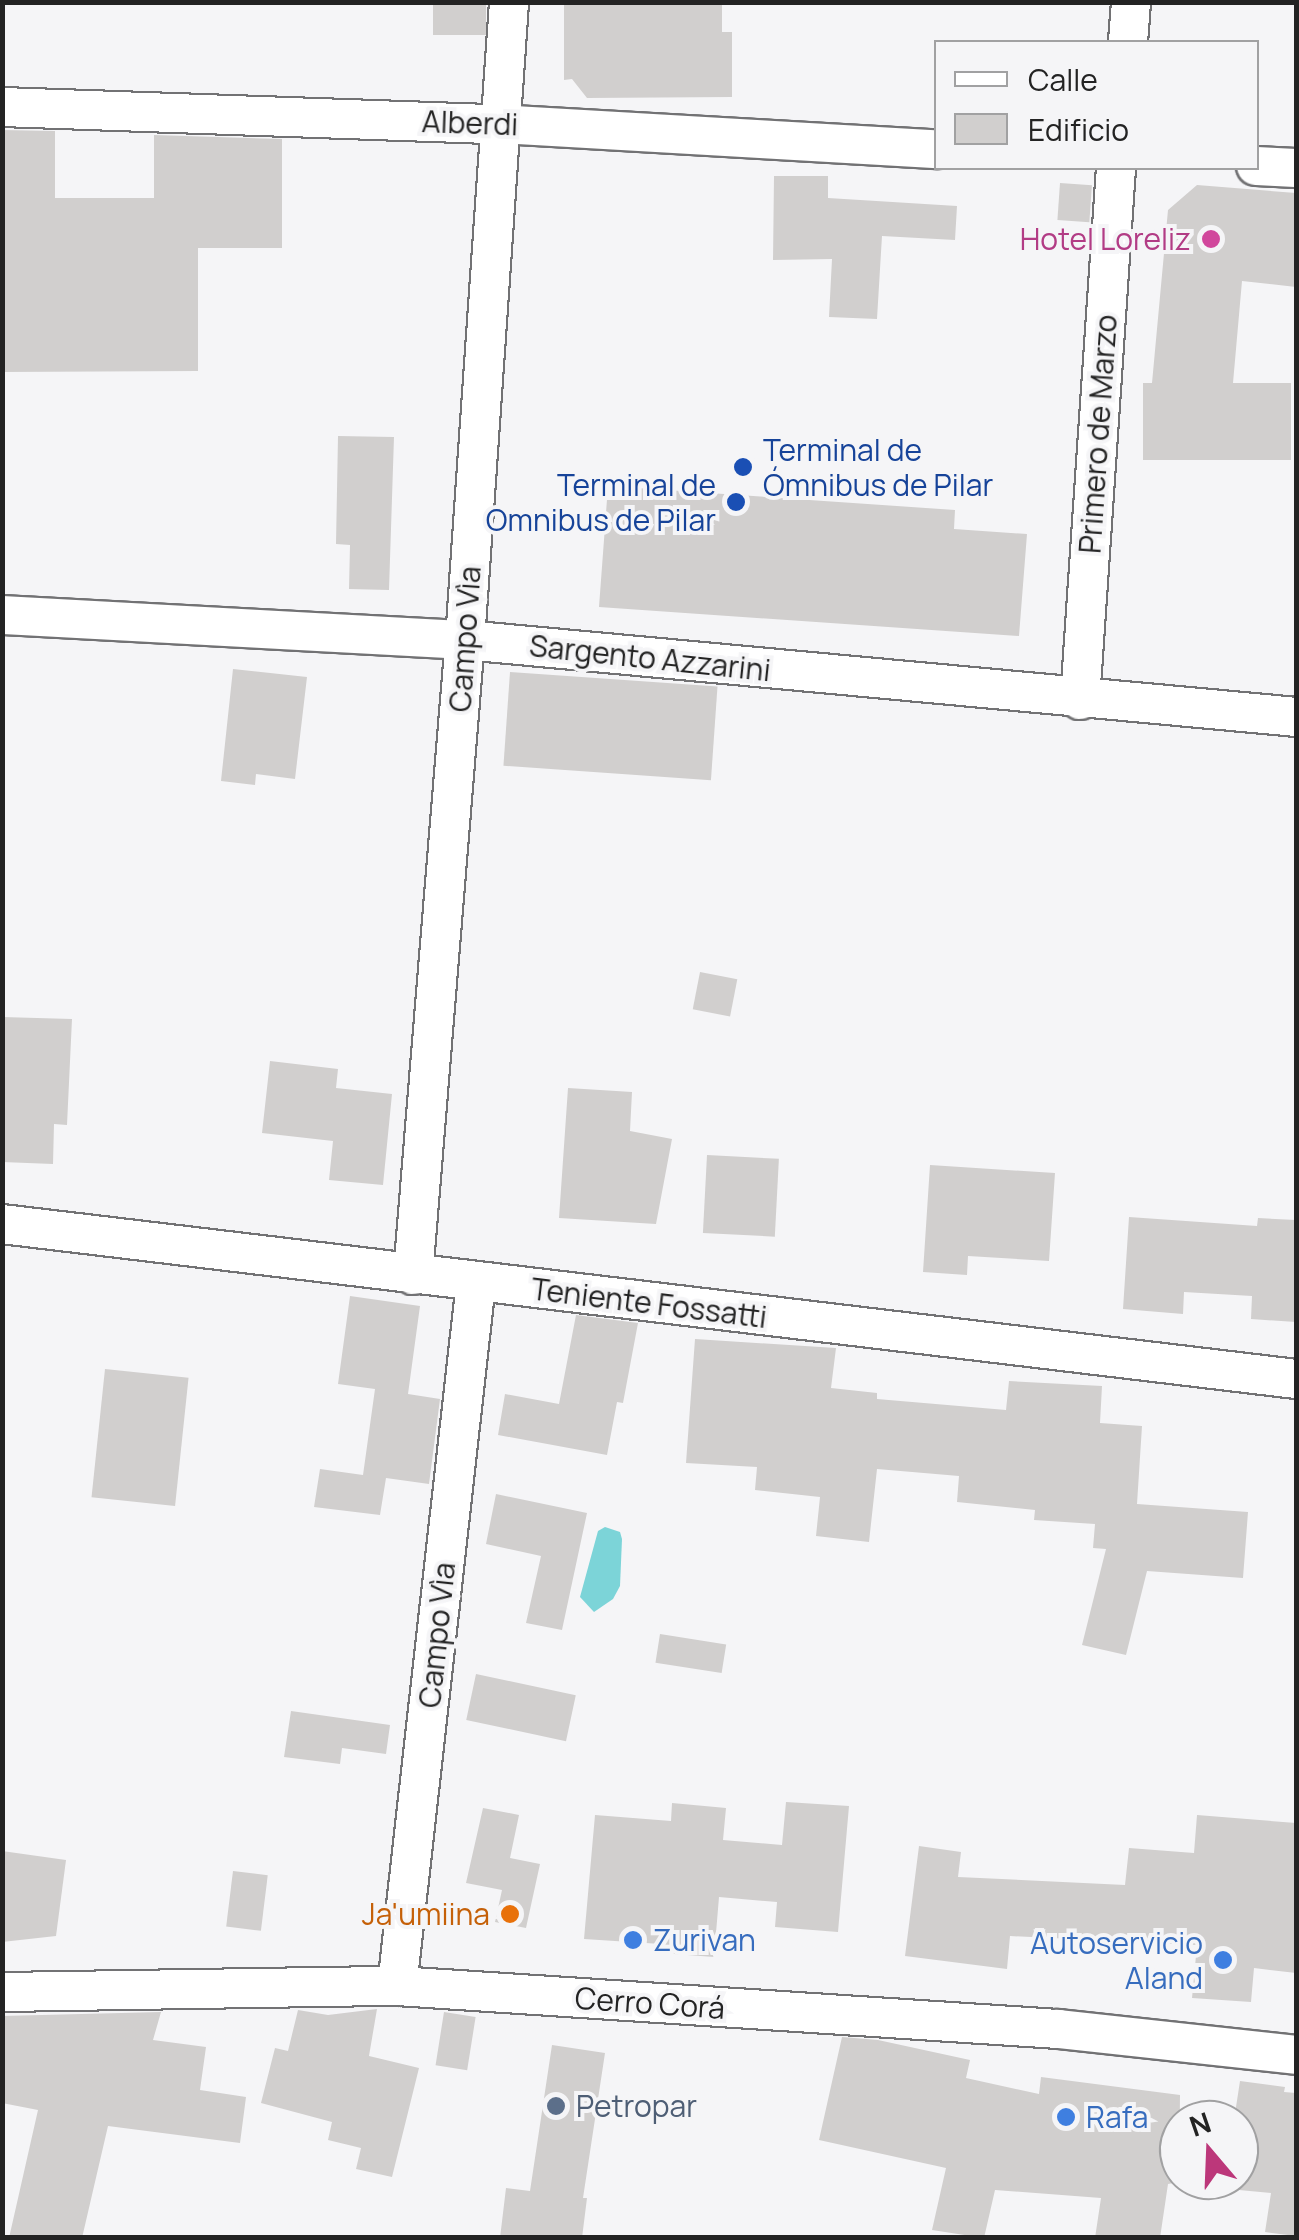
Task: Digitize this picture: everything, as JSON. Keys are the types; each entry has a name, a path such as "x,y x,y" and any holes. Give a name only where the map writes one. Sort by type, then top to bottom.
{"street":[{"name":"Campo Vìa","path":"413,1275 466,640 509,2"},
{"path":"1128,40 1132,2"},
{"name":"Alberdi","path":"2,108 498,124 934,149"},
{"path":"1259,166 1296,168"},
{"name":"Primero de Marzo","path":"1080,700 1116,170"},
{"name":"Sargento Azzarini","path":"2,615 466,640 1080,700 1296,717"},
{"name":"Teniente Fossatti","path":"2,1224 1296,1379"},
{"name":"Campo Vìa","path":"397,1986 476,1283"},
{"name":"Cerro Corá","path":"2,1992 397,1986 1058,2029 1296,2055"}],"water":[{"path":"605,1527 620,1532 622,1539 620,1586 613,1599 594,1612 580,1597 598,1531"}],"building":[{"path":"433,2 486,2 486,35 433,35"},
{"path":"564,2 722,2 722,32 732,32 732,97 587,98 572,79 564,80"},
{"path":"2,130 55,131 55,198 154,198 154,135 282,139 282,248 198,248 198,371 2,372"},
{"path":"774,176 828,176 828,198 957,206 955,240 882,236 877,319 829,317 832,259 773,260"},
{"path":"1060,183 1092,185 1089,222 1057,220"},
{"path":"1197,185 1296,193 1296,287 1242,281 1233,383 1291,383 1291,460 1143,460 1143,383 1152,383 1168,210"},
{"path":"338,436 394,437 389,590 349,589 350,545 336,544"},
{"path":"608,486 955,510 954,529 1027,534 1019,636 599,607"},
{"path":"233,669 307,677 295,779 256,774 255,785 221,781"},
{"path":"510,672 717,687 711,780 503,766"},
{"path":"700,972 737,979 730,1017 693,1009"},
{"path":"2,1017 72,1019 67,1125 54,1124 53,1164 2,1162"},
{"path":"270,1061 338,1069 336,1088 392,1094 383,1185 329,1180 333,1141 262,1133"},
{"path":"568,1088 632,1092 630,1131 672,1139 656,1224 559,1218"},
{"path":"707,1155 779,1159 775,1237 703,1233"},
{"path":"930,1165 1055,1173 1049,1261 968,1256 967,1275 923,1272"},
{"path":"1129,1217 1257,1226 1258,1218 1296,1220 1296,1322 1251,1319 1252,1296 1184,1292 1183,1314 1123,1309"},
{"path":"350,1296 420,1306 408,1394 440,1399 429,1484 386,1478 380,1515 314,1507 320,1469 363,1475 375,1389 338,1384"},
{"path":"576,1315 638,1323 623,1403 617,1402 607,1455 498,1435 505,1394 559,1404"},
{"path":"695,1339 836,1348 831,1388 877,1393 877,1399 1006,1410 1009,1381 1102,1386 1100,1423 1142,1426 1137,1504 1248,1512 1243,1578 1147,1571 1126,1655 1082,1645 1106,1549 1093,1548 1095,1524 1034,1520 1035,1510 957,1502 959,1476 877,1469 869,1542 816,1536 820,1497 755,1490 757,1467 686,1463"},
{"path":"105,1369 189,1378 175,1506 92,1497"},
{"path":"496,1494 587,1513 562,1630 526,1623 541,1556 486,1544"},
{"path":"660,1634 726,1644 722,1673 655,1663"},
{"path":"476,1674 576,1695 566,1741 466,1720"},
{"path":"291,1711 390,1725 386,1754 342,1748 340,1764 284,1757"},
{"path":"786,1802 849,1806 838,1932 775,1927 777,1902 719,1897 714,1957 661,1953 661,1944 584,1939 595,1815 671,1821 672,1803 726,1808 723,1840 782,1845"},
{"path":"483,1808 519,1815 510,1858 540,1864 526,1928 495,1922 502,1890 466,1883"},
{"path":"1197,1815 1296,1823 1296,1973 1254,1968 1251,2002 1192,1998 1197,1945 1010,1936 1007,1969 905,1956 919,1846 961,1852 958,1877 1125,1885 1129,1848 1194,1853"},
{"path":"2,1851 66,1860 56,1936 2,1942"},
{"path":"233,1871 268,1875 261,1931 226,1927"},
{"path":"377,2009 369,2056 419,2068 392,2177 356,2169 361,2148 328,2140 332,2122 261,2103 275,2048 288,2051 298,2010 328,2015"},
{"path":"161,2012 153,2040 206,2047 200,2090 246,2097 240,2143 108,2126 82,2238 9,2238 38,2110 2,2103 2,2016"},
{"path":"444,2012 476,2017 467,2070 436,2065"},
{"path":"842,2037 878,2040 970,2060 966,2078 1039,2094 1041,2077 1180,2095 1180,2100 1159,2100 1159,2200 1166,2200 1160,2238 1095,2238 1101,2198 995,2190 984,2238 932,2230 946,2168 819,2140"},
{"path":"552,2045 605,2053 583,2198 587,2198 582,2238 500,2238 506,2188 530,2191"},
{"path":"1240,2081 1285,2087 1284,2092 1296,2093 1296,2236 1265,2232 1271,2193 1259,2192 1259,2100 1237,2100"}],"place":[{"name":"Hotel Loreliz","path":"1211,239"},
{"name":"Terminal de Ómnibus de Pilar","path":"743,467"},
{"name":"Terminal de Omnibus de Pilar","path":"736,502"},
{"name":"Ja'umiina","path":"510,1914"},
{"name":"Zurivan","path":"633,1940"},
{"name":"Autoservicio Aland","path":"1223,1960"},
{"name":"Petropar","path":"556,2106"},
{"name":"Rafa","path":"1066,2117"}]}
